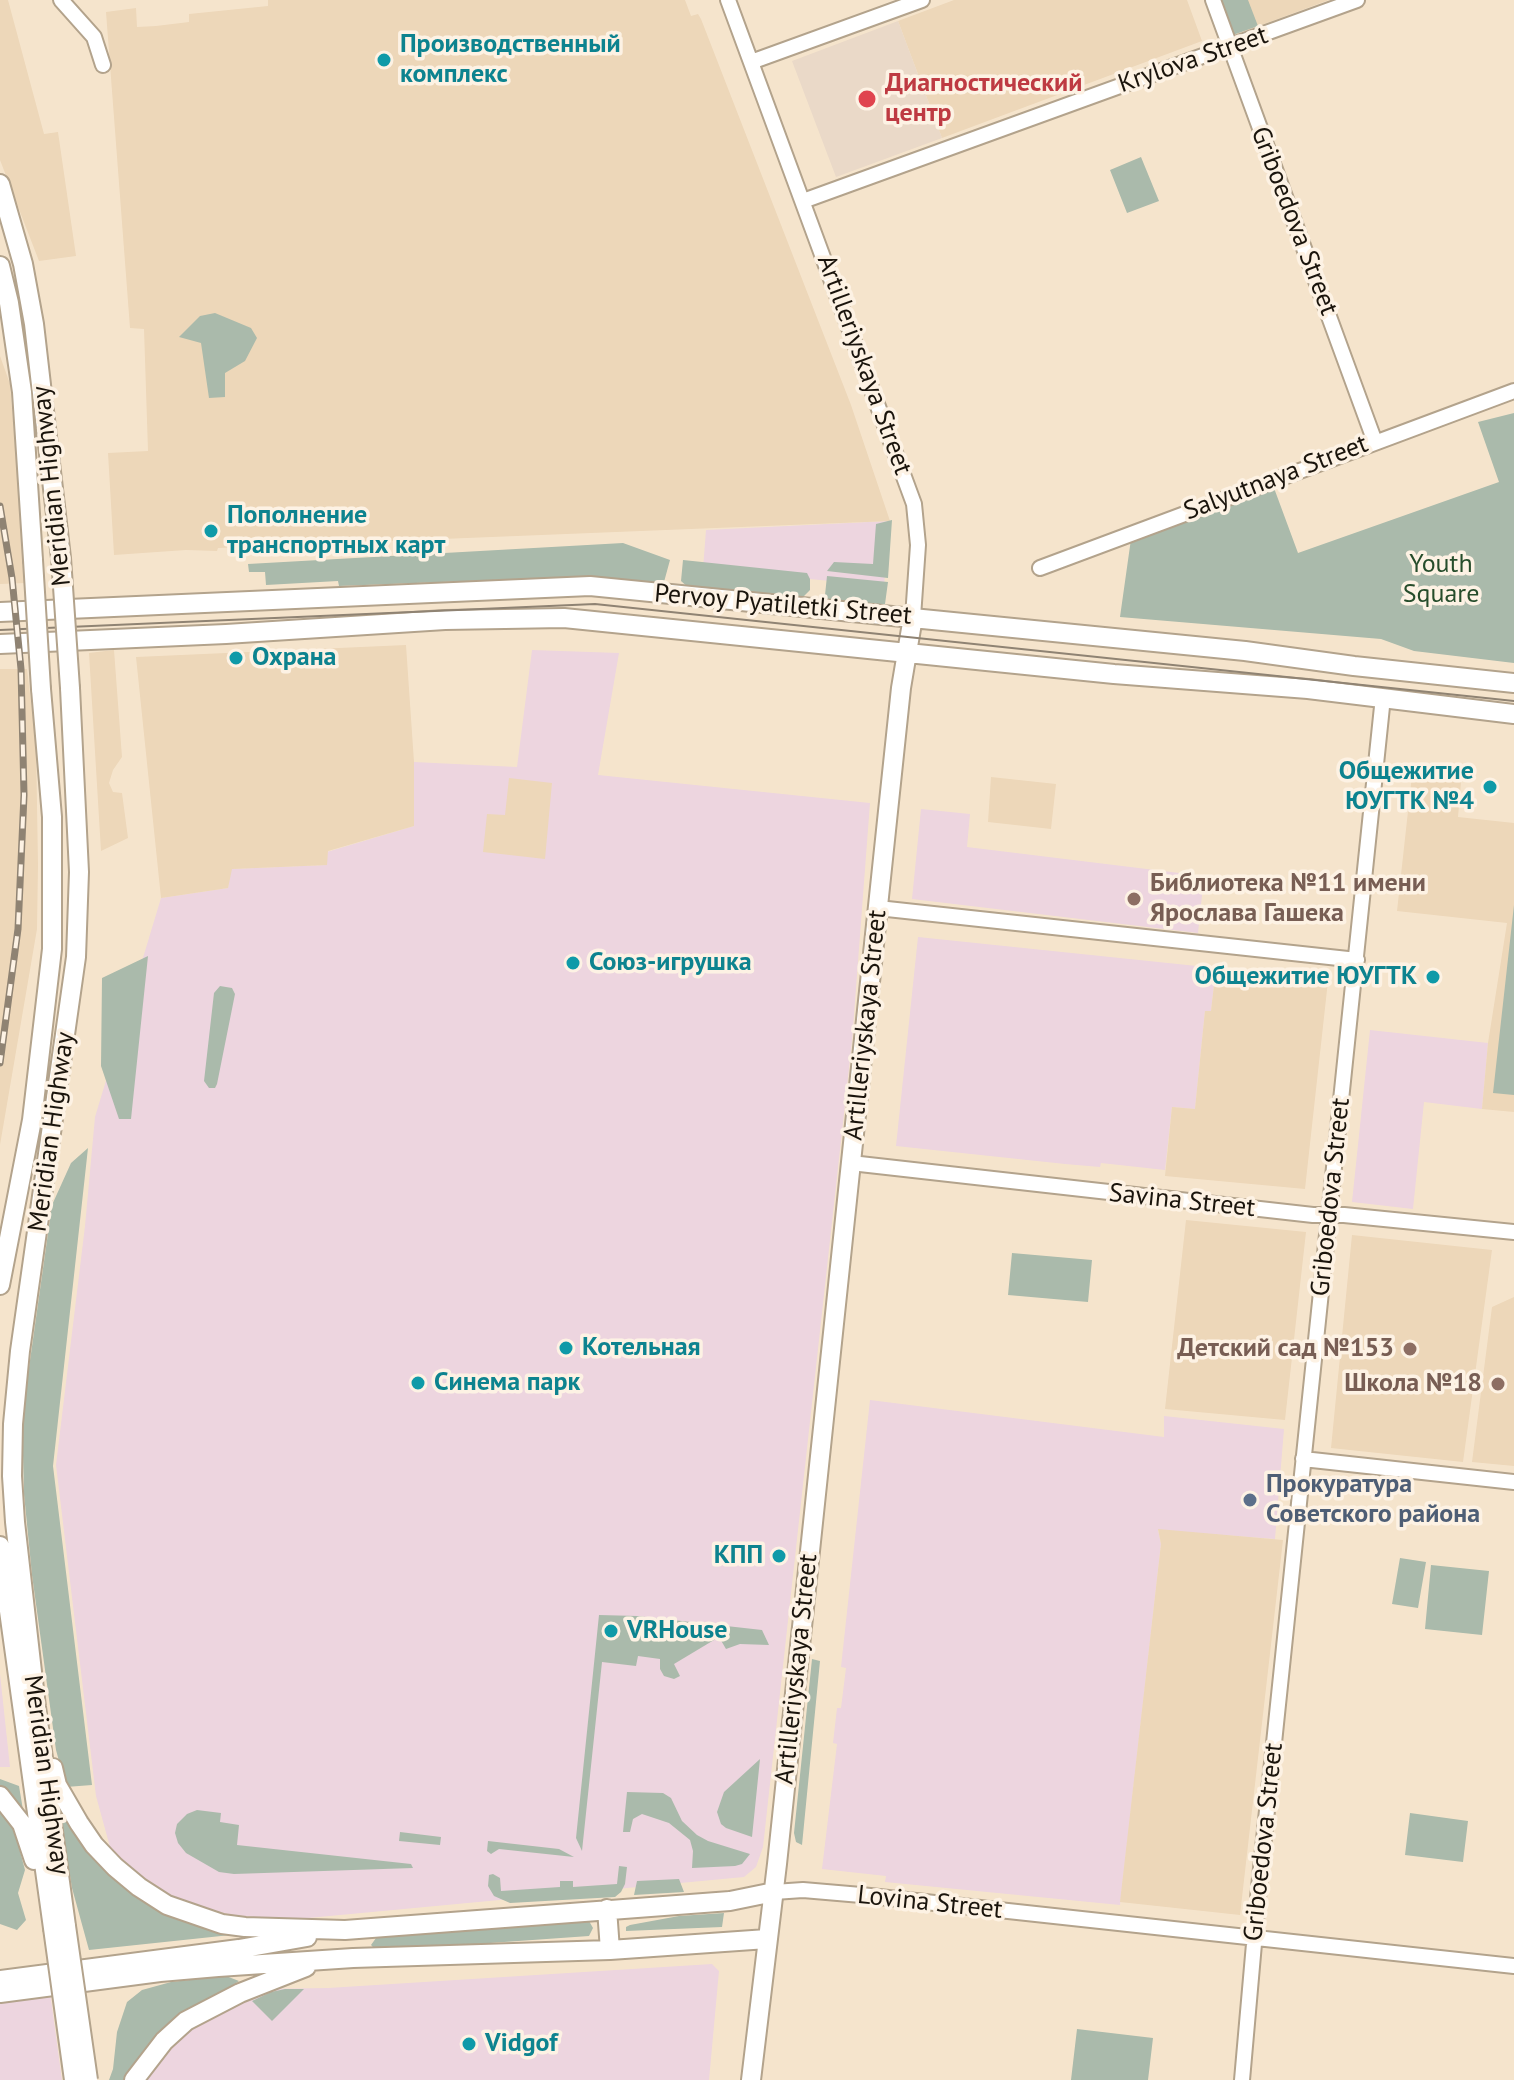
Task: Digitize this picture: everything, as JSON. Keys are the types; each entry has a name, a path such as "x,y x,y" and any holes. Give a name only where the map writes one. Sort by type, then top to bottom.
{"main road":[{"name":"Meridian Highway","path":"0,184 23,264 34,324 61,558 79,872 76,957 20,1351 13,1424 15,1522 74,2080"},
{"name":"Meridian Highway","path":"0,266 9,303 22,392 54,865 50,989 32,1120 0,1285"},
{"name":"Pervoy Pyatiletki Street","path":"0,612 574,586 1231,649 1514,683"},
{"name":"Artilleriyskaya Street","path":"751,2080 774,1892 903,676 913,617"},
{"name":"Pervoy Pyatiletki Street","path":"0,644 460,619 564,618 1114,674 1383,697 1514,714"},
{"name":"Meridian Highway","path":"0,1546 60,1927 88,2080"},
{"path":"36,1707 57,1785 79,1823 104,1856 139,1887 167,1905 222,1924 351,1929"},
{"path":"0,1796 22,1824 60,1927"},
{"name":"Lovina Street","path":"351,1929 730,1901 774,1892"},
{"path":"607,1909 610,1950"},
{"path":"351,1929 353,1958"},
{"path":"0,1980 239,1949 351,1929"},
{"path":"0,1993 160,1972 353,1958 610,1950 767,1939"},
{"path":"134,2080 164,2041 186,2021 240,1993 319,1961"}],"street":[{"path":"61,0 94,37 103,65"},
{"name":"Artilleriyskaya Street","path":"728,0 914,504 918,545 913,617"},
{"path":"751,62 922,0"},
{"name":"Griboedova Street","path":"1213,0 1375,442"},
{"name":"Krylova Street","path":"803,201 1357,0"},
{"name":"Salyutnaya Street","path":"1040,568 1514,391"},
{"name":"Griboedova Street","path":"1242,2080 1254,1938 1383,697"},
{"path":"878,908 1357,960"},
{"name":"Savina Street","path":"851,1163 1514,1232"},
{"path":"1303,1459 1514,1482"},
{"name":"Lovina Street","path":"774,1892 832,1892 1514,1966"}],"shaded area":[{"path":"0,0 8,0 44,134 58,132 76,256 39,261 0,160"},
{"path":"268,0 685,0 691,16 698,14 701,19 851,405 890,521 218,548 217,551 114,555 108,453 148,451 144,329 130,328 106,12 136,8 137,27 156,26 189,22 189,14 268,6"},
{"path":"954,0 1187,0 1202,41 942,138 898,21"},
{"path":"1224,0 1329,0 1237,34"},
{"name":"Диагностический центр","path":"898,21 942,138 836,177 792,61"},
{"path":"0,356 10,384 26,583 0,584"},
{"path":"890,521 884,586 703,569 706,530"},
{"path":"406,645 414,762 414,826 328,851 327,865 232,869 228,888 161,898 136,657"},
{"path":"114,650 122,757 109,783 113,792 122,793 128,838 101,851 89,653"},
{"path":"532,650 619,653 598,775 870,803 852,1041 763,1847 756,1867 744,1877 287,1920 233,1915 198,1907 169,1895 136,1874 110,1847 96,1796 56,1465 95,1117 161,898 228,888 231,869 327,865 327,852 414,826 414,762 517,767"},
{"path":"0,669 27,669 36,744 38,865 37,929 0,1145"},
{"path":"1413,766 1462,771 1458,817 1514,823 1514,1112 1482,1109 1488,1043 1507,923 1397,911"},
{"path":"991,777 1056,784 1051,829 988,822"},
{"path":"509,778 552,783 545,859 483,852 487,814 505,815"},
{"path":"921,809 970,814 967,847 1204,876 1198,933 912,899"},
{"path":"918,937 1216,968 1211,1011 1205,1011 1195,1109 1172,1107 1165,1170 1101,1163 1100,1167 1065,1164 896,1146"},
{"path":"1216,968 1328,981 1305,1189 1165,1176 1172,1107 1195,1109 1205,1011 1211,1011"},
{"path":"1370,1030 1488,1043 1482,1109 1424,1102 1413,1209 1352,1202"},
{"path":"1186,1220 1306,1232 1285,1420 1165,1409"},
{"name":"Детский сад №153","path":"1352,1235 1492,1250 1463,1462 1331,1448"},
{"name":"Школа №18","path":"1514,1297 1514,1466 1472,1462 1492,1307"},
{"path":"870,1400 1164,1437 1164,1416 1284,1429 1275,1539 1158,1530 1161,1544 1120,1905 885,1882 886,1876 822,1869 837,1744 833,1743 837,1708 841,1708 846,1668 841,1667"},
{"path":"1158,1529 1283,1540 1240,1915 1120,1902 1161,1544"},
{"path":"0,1674 10,1767 0,1767"},
{"path":"712,1964 719,1971 709,2080 147,2080 162,2055 188,2029 260,1989 328,1988"},
{"path":"50,1992 62,2080 0,2080 0,2000"}],"green space":[{"path":"1214,0 1248,0 1258,26 1233,35"},
{"path":"1141,157 1159,201 1127,213 1110,170"},
{"path":"215,313 251,328 257,338 245,361 225,373 225,397 209,398 201,343 179,337 200,316"},
{"name":"Youth Square","path":"1514,413 1514,663 1414,651 1381,639 1120,617 1131,539 1274,488 1298,553 1499,482 1478,422"},
{"path":"892,520 888,578 827,571 834,562 873,564 876,524"},
{"path":"623,543 670,560 664,582 659,585 569,577 339,586 338,581 266,585 265,572 249,572 248,564"},
{"path":"683,560 807,573 810,590 800,600 690,589 681,581"},
{"path":"827,576 888,582 885,604 828,602 825,595"},
{"path":"1514,905 1514,1095 1493,1093"},
{"path":"148,956 131,1119 119,1119 101,1066 102,978"},
{"path":"220,986 232,988 235,994 217,1084 215,1088 209,1088 204,1081 214,993"},
{"path":"88,1148 53,1466 92,1785 66,1787 56,1750 32,1575 24,1494 22,1417 52,1205 71,1163"},
{"path":"1012,1253 1092,1260 1088,1302 1008,1295"},
{"path":"1400,1558 1426,1562 1418,1608 1392,1604"},
{"path":"1431,1565 1489,1571 1482,1635 1425,1629"},
{"path":"599,1615 637,1616 762,1630 769,1645 740,1644 726,1649 719,1637 674,1664 680,1676 674,1679 664,1676 660,1659 638,1656 636,1666 602,1662 582,1851 576,1838"},
{"path":"812,1659 820,1661 802,1845 796,1842 794,1833"},
{"path":"760,1759 752,1837 726,1828 717,1812 724,1792"},
{"path":"0,1779 19,1786 23,1810 0,1787"},
{"path":"627,1792 663,1793 671,1798 682,1821 697,1835 750,1854 742,1864 735,1866 692,1868 690,1840 669,1823 642,1814 633,1819 630,1832 623,1832"},
{"path":"58,1802 69,1825 86,1848 124,1887 143,1899 240,1934 89,1950 72,1888"},
{"path":"0,1810 11,1817 25,1870 18,1893 26,1920 17,1930 0,1924"},
{"path":"197,1810 221,1813 220,1822 239,1825 237,1845 411,1864 413,1868 219,1872 186,1853 178,1843 175,1833 177,1824 187,1814"},
{"path":"1410,1813 1468,1821 1463,1862 1405,1855"},
{"path":"400,1832 441,1837 440,1845 399,1841"},
{"path":"488,1841 559,1849 574,1857 499,1849 491,1854 487,1851"},
{"path":"619,1866 627,1867 625,1884 615,1897 510,1903 494,1896 488,1886 489,1875 493,1874 500,1878 501,1891 560,1887 560,1881 573,1881 573,1887 617,1884"},
{"path":"679,1879 684,1892 634,1895 637,1881"},
{"path":"724,1913 722,1927 626,1931 630,1925 679,1916"},
{"path":"589,1921 593,1928 589,1936 377,1951 371,1945 376,1938"},
{"path":"226,1976 239,1981 158,2035 125,2080 109,2080 117,2032 127,2002 142,1990 171,1982"},
{"path":"304,1989 272,2021 252,2001 271,1992"},
{"path":"1077,2029 1153,2038 1148,2080 1071,2080"}],"tram line":[{"path":"0,630 595,604 1514,701"}],"railway":[{"path":"0,506 12,578 21,669 24,795 18,929 0,1063"}],"place":[{"name":"Производственный комплекс","path":"384,60"},
{"name":"Диагностический центр","path":"867,99"},
{"name":"Пополнение транспортных карт","path":"211,531"},
{"name":"Охрана","path":"236,658"},
{"name":"Общежитие ЮУГТК №4","path":"1490,787"},
{"name":"Библиотека №11 имени Ярослава Гашека","path":"1134,899"},
{"name":"Союз-игрушка","path":"573,963"},
{"name":"Общежитие ЮУГТК","path":"1433,977"},
{"name":"Котельная","path":"566,1348"},
{"name":"Детский сад №153","path":"1410,1349"},
{"name":"Синема парк","path":"418,1383"},
{"name":"Школа №18","path":"1498,1384"},
{"name":"Прокуратура Советского района","path":"1250,1500"},
{"name":"КПП","path":"779,1556"},
{"name":"VRHouse","path":"611,1631"},
{"name":"Vidgof","path":"469,2044"}]}
